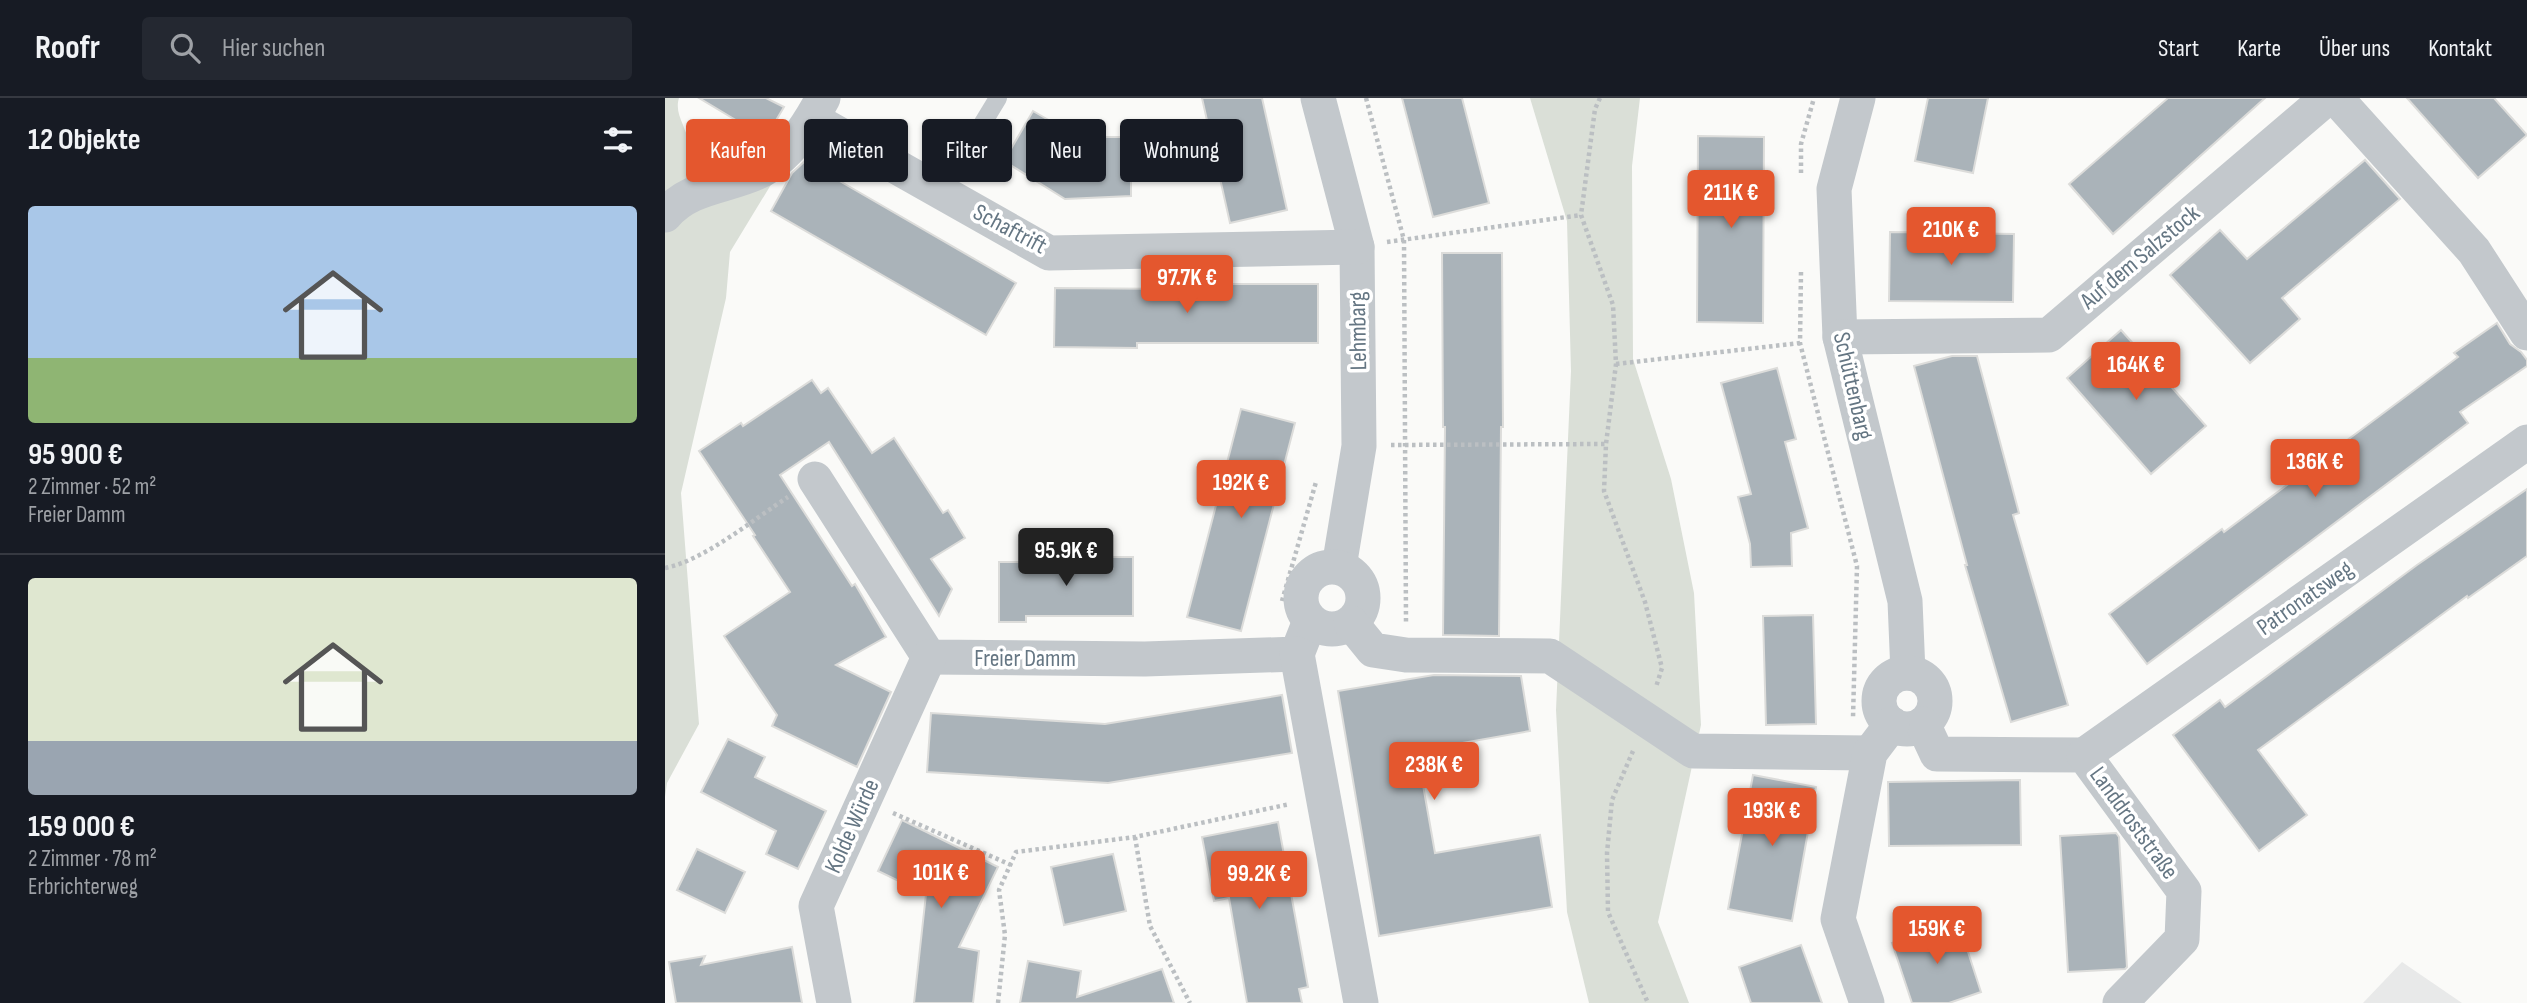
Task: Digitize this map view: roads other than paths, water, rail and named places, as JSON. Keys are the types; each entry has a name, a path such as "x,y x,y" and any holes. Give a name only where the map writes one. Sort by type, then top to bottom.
{"street":[{"name":"Lehmbarg","path":"1318,98 1357,247 1359,446 1339,567"},
{"name":"Schüttenbarg","path":"1858,98 1834,189 1840,337 1905,601 1908,673 1917,675 1932,688 1934,708 1930,717 1907,724"},
{"name":"Auf dem Salzstock","path":"1840,337 2049,335 2327,98"},
{"path":"2336,98 2474,251 2527,333"},
{"name":"Schaftrift","path":"817,108 941,192 1049,253 1357,247"},
{"path":"665,215 675,204 699,190 759,172 789,149 817,108"},
{"name":"Patronatsweg","path":"2084,754 2527,442"},
{"path":"815,479 929,657"},
{"path":"1326,567 1339,567 1350,572 1363,591 1359,614 1351,623 1341,628 1320,627 1295,617 1303,610 1300,596 1304,583 1313,572 1326,567"},
{"path":"1295,617 1297,654 1361,1003"},
{"path":"1351,623 1373,650 1406,655 1551,656 1693,751 1870,753 1907,724"},
{"name":"Freier Damm","path":"929,657 1145,659 1297,654"},
{"name":"Kolde Würde","path":"834,1003 816,906 929,657"},
{"name":"Landdroststraße","path":"1907,724 1937,754 2084,754 2184,891 2182,939 2120,1003"},
{"path":"1867,1003 1838,919 1870,753"}],"lane":[{"path":"941,192 998,98"}]}
